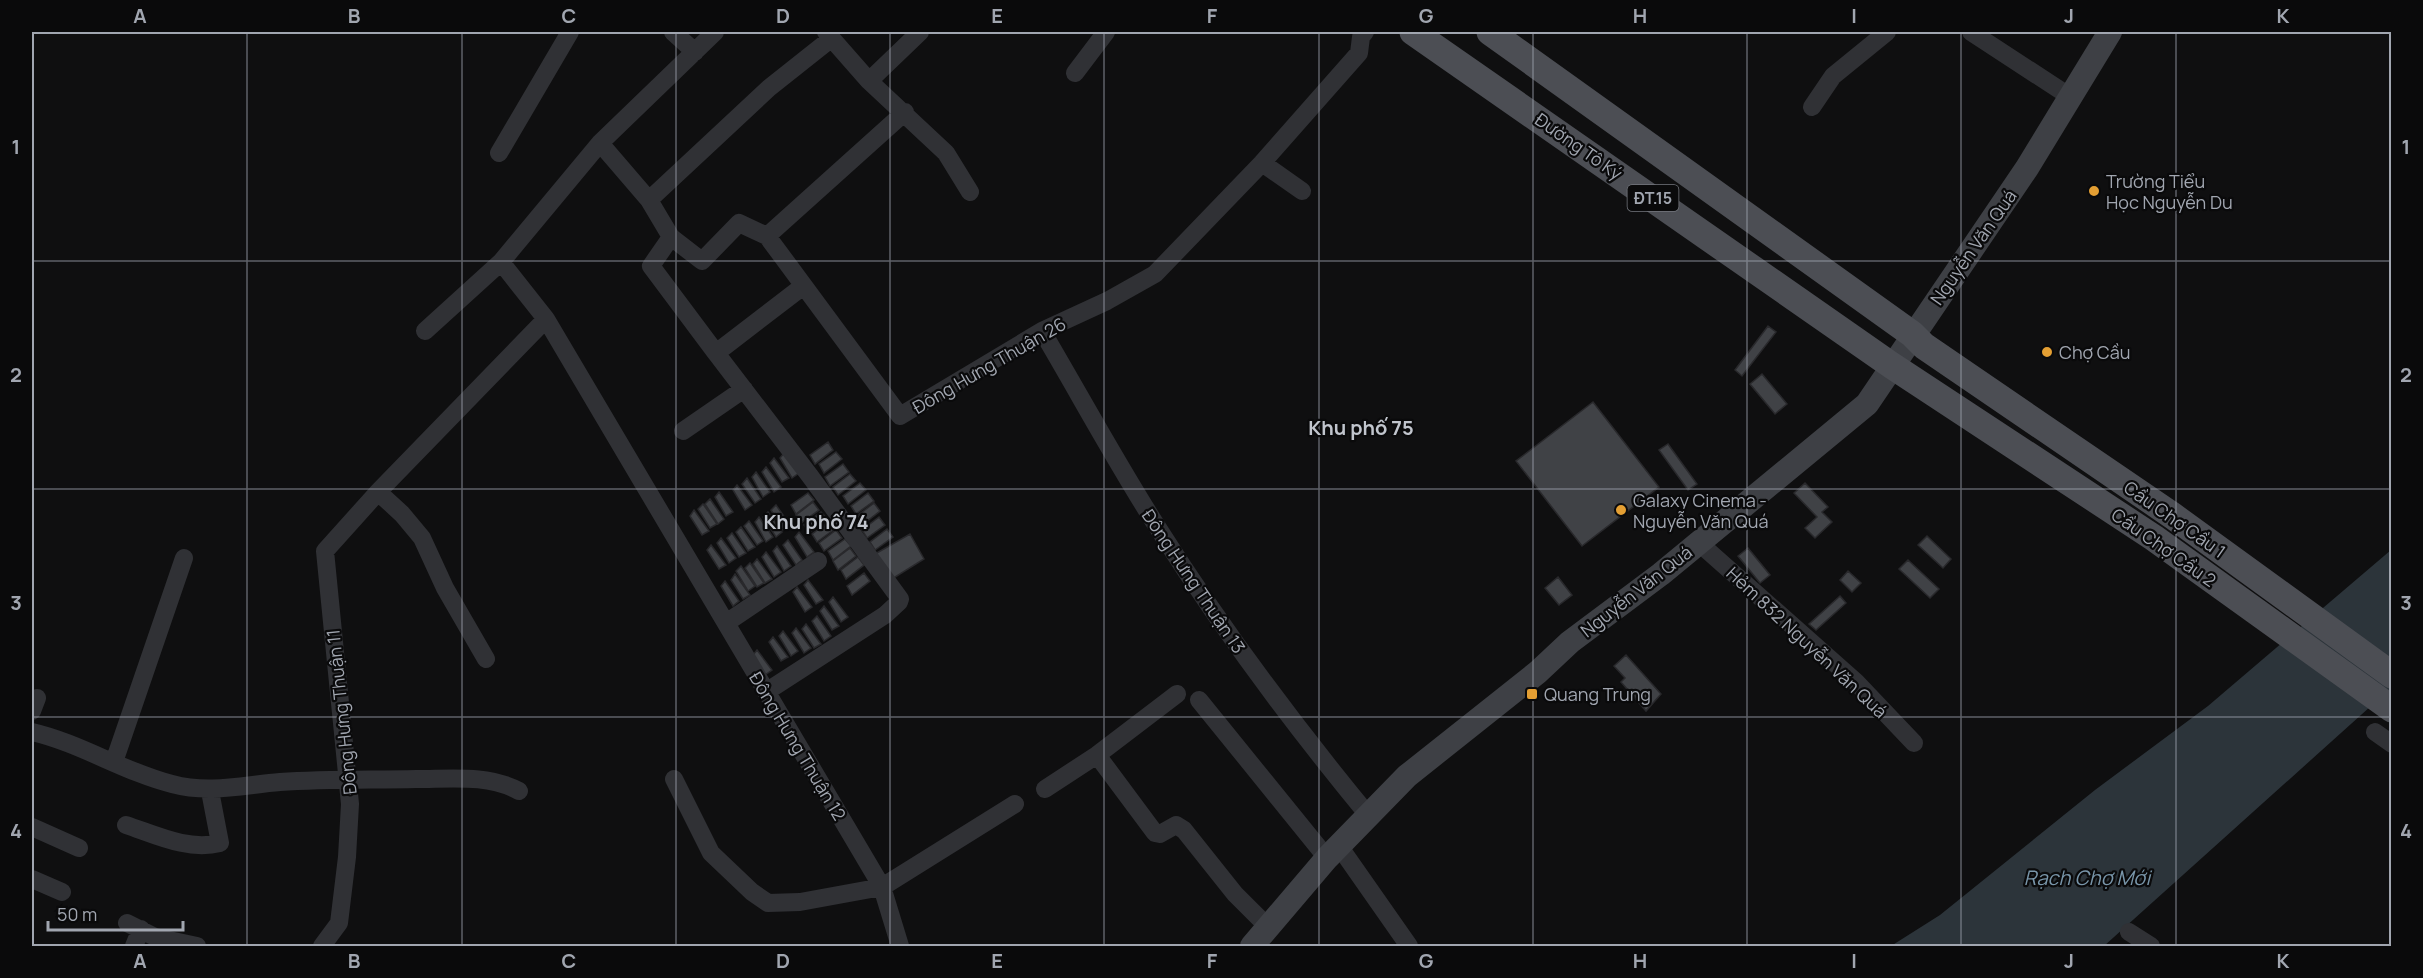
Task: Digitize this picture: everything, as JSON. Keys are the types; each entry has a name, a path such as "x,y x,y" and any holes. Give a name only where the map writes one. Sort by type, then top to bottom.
{"main road":[{"name":"Đường Tô Ký","path":"1413,32 1891,365"},
{"name":"ĐT.15","path":"1490,32 1912,334"},
{"name":"Nguyễn Văn Quá","path":"1252,946 1333,852 1407,776 1867,404 1912,334 2027,168 2110,32"},
{"name":"Cầu Chợ Cầu 1","path":"1912,334 1924,346 1955,368 2173,516 2391,675"},
{"name":"Cầu Chợ Cầu 2","path":"1891,365 2154,538 2391,709"}],"street":[{"path":"499,153 570,32"},
{"path":"674,32 694,52"},
{"path":"425,331 501,262 600,143 715,32"},
{"path":"869,81 920,32"},
{"path":"1075,73 1106,32"},
{"name":"Đông Hưng Thuận 26","path":"767,236 900,416 1042,331 1107,301 1155,274 1262,163 1359,53 1361,37 1365,32"},
{"path":"1812,106 1833,76 1887,32"},
{"path":"1971,32 2069,96"},
{"path":"649,200 829,35 869,81 905,112 946,153 970,192"},
{"path":"600,143 649,200 671,237 702,261 739,223 767,236 905,112"},
{"path":"1262,163 1302,191"},
{"path":"671,237 651,266 900,599 885,615 766,692"},
{"name":"Đông Hưng Thuận 12","path":"501,262 546,319 882,887 900,946"},
{"path":"716,353 802,286"},
{"name":"Đông Hưng Thuận 11","path":"322,946 339,923 347,857 350,804 325,551 378,492 546,319"},
{"name":"Đông Hưng Thuận 13","path":"1042,331 1157,527 1237,646 1301,734 1368,816"},
{"path":"683,431 744,389"},
{"path":"378,492 402,514 422,538 445,588 486,659"},
{"name":"Hẻm 832 Nguyễn Văn Quá","path":"1698,542 1856,682 1914,743"},
{"path":"114,762 184,558"},
{"path":"726,623 818,561"},
{"path":"1045,789 1097,755 1177,694"},
{"path":"1199,700 1333,852 1409,946"},
{"path":"32,732 52,736 171,784 210,791 274,783 348,778 471,779 504,783 519,791"},
{"path":"2375,732 2391,744"},
{"path":"1097,755 1155,833 1160,834 1176,825 1184,830 1235,894 1268,927"},
{"path":"674,779 711,853 752,892 768,903 800,902 882,887 1015,804"},
{"path":"126,825 173,841 206,847 220,843 210,791"},
{"path":"32,827 79,848"},
{"path":"32,879 62,892"},
{"path":"2129,932 2151,946"},
{"path":"134,933 197,946"}],"water":[{"name":"Rạch Chợ Mới","path":"2391,550 2391,688 2104,946 1891,946 1940,915 2095,790 2208,706"}],"building":[{"path":"1768,326 1776,332 1742,376 1735,370"},
{"path":"1762,374 1787,404 1775,414 1750,384"},
{"path":"1593,402 1659,487 1582,546 1516,461"},
{"path":"828,442 833,450 815,464 810,455"},
{"path":"1668,444 1697,484 1688,490 1659,450"},
{"path":"836,452 842,459 824,473 819,464"},
{"path":"784,453 799,473 792,478 780,458"},
{"path":"774,458 789,478 782,482 770,463"},
{"path":"843,464 849,472 830,486 825,477"},
{"path":"766,467 781,487 774,492 762,472"},
{"path":"756,472 770,492 763,497 752,477"},
{"path":"850,474 856,481 838,495 833,487"},
{"path":"747,478 761,499 755,503 742,484"},
{"path":"860,483 866,490 848,504 843,496"},
{"path":"1805,483 1828,507 1822,512 1832,522 1815,538 1805,528 1817,517 1794,493"},
{"path":"737,485 752,505 745,510 733,490"},
{"path":"719,492 733,512 726,516 715,497"},
{"path":"808,493 814,500 796,514 791,505"},
{"path":"868,493 874,501 856,514 851,506"},
{"path":"710,499 724,519 718,524 705,504"},
{"path":"813,502 819,510 801,523 796,515"},
{"path":"874,503 880,511 862,525 857,516"},
{"path":"703,504 717,524 710,528 698,509"},
{"path":"776,505 790,525 783,530 771,510"},
{"path":"694,510 709,531 702,535 690,516"},
{"path":"768,512 782,532 776,537 763,517"},
{"path":"821,512 827,519 809,533 804,525"},
{"path":"759,517 773,537 766,542 755,522"},
{"path":"879,517 885,525 867,538 862,530"},
{"path":"749,521 763,541 757,545 744,526"},
{"path":"830,521 836,528 817,542 812,534"},
{"path":"741,527 755,547 748,551 736,532"},
{"path":"887,529 893,537 875,550 870,542"},
{"path":"836,530 842,538 824,551 819,543"},
{"path":"799,532 814,552 807,557 795,537"},
{"path":"732,533 746,553 739,557 727,538"},
{"path":"910,534 924,559 892,579 875,554"},
{"path":"1927,536 1951,559 1943,568 1918,545"},
{"path":"721,538 736,558 729,563 717,543"},
{"path":"845,539 851,546 833,560 828,551"},
{"path":"788,540 802,560 796,565 783,545"},
{"path":"711,545 726,565 719,569 707,550"},
{"path":"777,546 791,566 784,571 773,551"},
{"path":"850,548 856,556 838,570 833,561"},
{"path":"1748,548 1770,575 1760,583 1738,556"},
{"path":"766,552 781,572 774,577 762,557"},
{"path":"858,557 864,565 846,579 841,570"},
{"path":"757,559 772,579 765,583 753,564"},
{"path":"1908,560 1939,589 1930,598 1899,569"},
{"path":"750,563 764,583 757,587 745,568"},
{"path":"741,566 755,586 748,591 736,571"},
{"path":"1848,571 1861,583 1852,592 1840,580"},
{"path":"864,573 870,581 852,595 847,586"},
{"path":"735,574 750,595 743,599 731,580"},
{"path":"1558,577 1572,595 1559,605 1545,588"},
{"path":"808,580 823,600 816,604 804,585"},
{"path":"725,581 739,601 733,606 721,586"},
{"path":"797,587 812,607 805,612 793,592"},
{"path":"1840,596 1846,603 1816,630 1809,624"},
{"path":"833,597 848,617 841,622 829,602"},
{"path":"824,606 839,626 832,630 820,611"},
{"path":"817,616 831,636 824,641 812,621"},
{"path":"806,624 821,644 814,648 802,629"},
{"path":"796,628 811,648 804,653 792,633"},
{"path":"783,631 798,651 791,656 779,636"},
{"path":"773,637 788,657 781,661 769,642"},
{"path":"757,650 772,670 765,675 753,655"},
{"path":"1626,655 1661,694 1646,711 1621,682 1625,678 1614,666"}],"place":[{"name":"Trường Tiểu Học Nguyễn Du","path":"2094,191"},
{"name":"Chợ Cầu","path":"2047,352"},
{"name":"Galaxy Cinema - Nguyễn Văn Quá","path":"1621,510"},
{"name":"Quang Trung","path":"1532,694"}],"district":[{"name":"Khu phố 75","path":"1361,427"},
{"name":"Khu phố 74","path":"816,521"}]}
